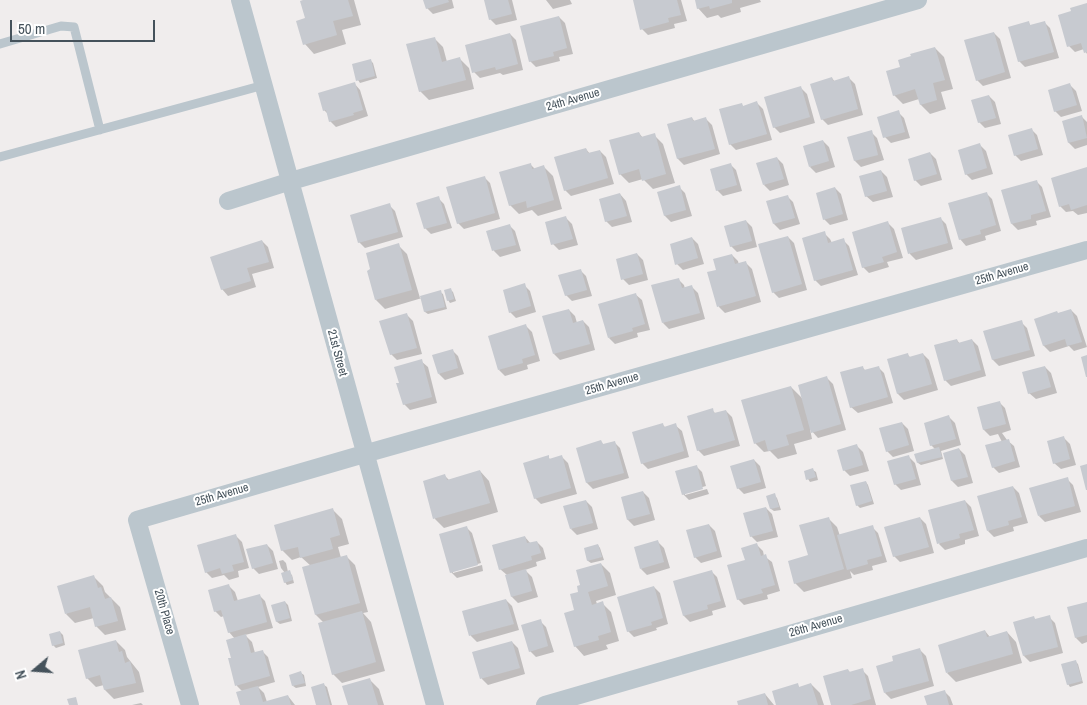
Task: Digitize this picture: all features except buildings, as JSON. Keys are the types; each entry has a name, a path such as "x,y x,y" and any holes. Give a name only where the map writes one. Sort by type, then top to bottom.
{"street":[{"name":"21st Street","path":"240,0 291,181 364,454 435,705"},
{"name":"24th Avenue","path":"228,202 291,181 918,0"},
{"name":"25th Avenue","path":"137,520 1087,250"},
{"name":"20th Place","path":"137,520 190,705"},
{"name":"26th Avenue","path":"545,705 1087,548"}],"lane":[{"path":"0,44 61,26 74,27 100,130"},
{"path":"0,157 264,85"}]}
